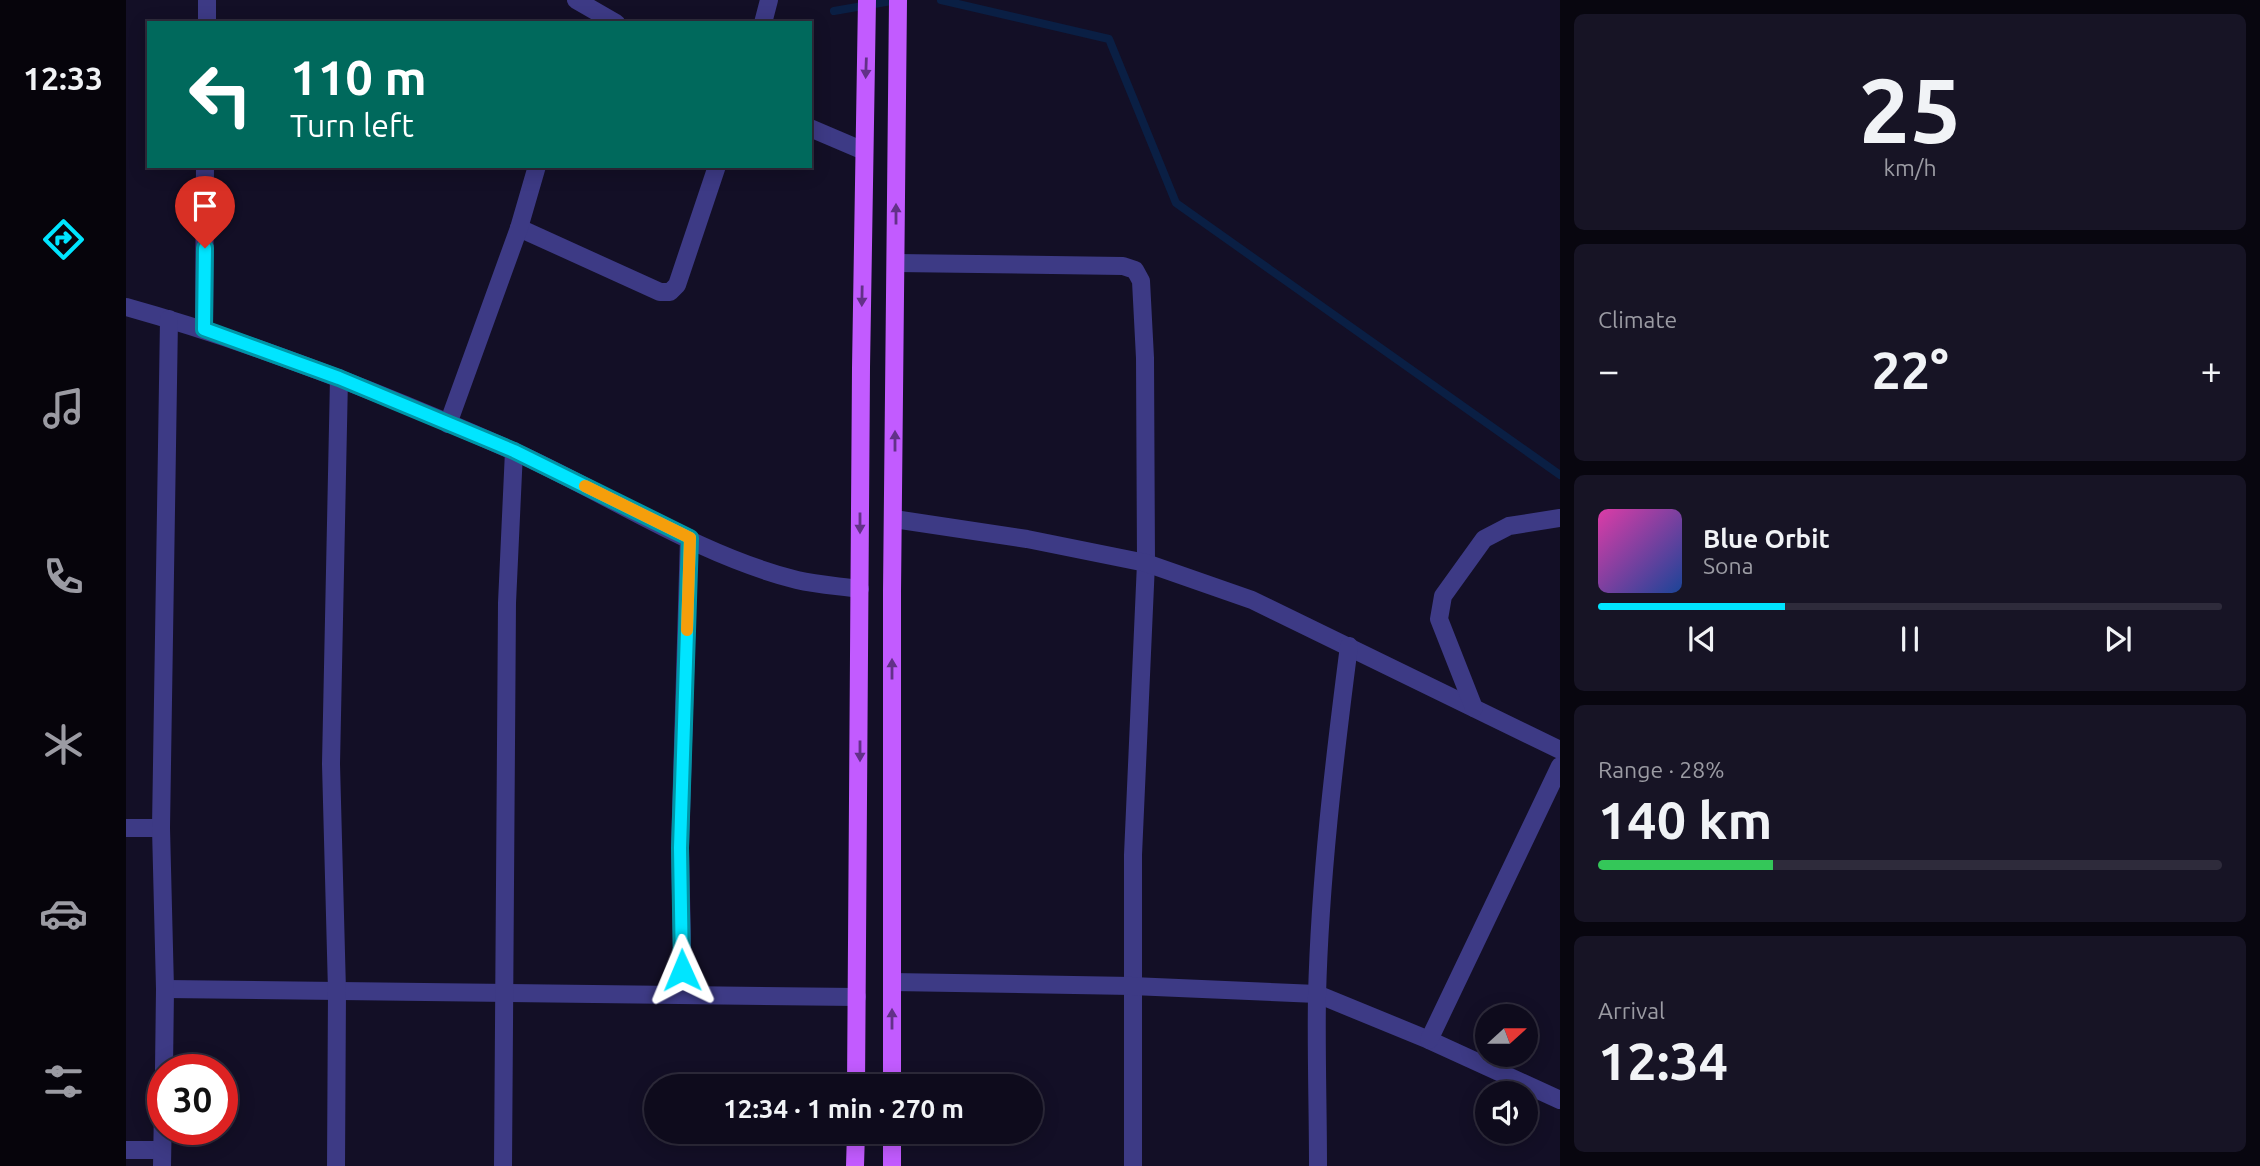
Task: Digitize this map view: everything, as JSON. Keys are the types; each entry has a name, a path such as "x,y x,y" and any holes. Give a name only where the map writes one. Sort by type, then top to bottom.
{"main road":[{"path":"856,1074 863,151 867,0"},
{"path":"892,1074 898,0"},
{"path":"855,1166 856,1144"},
{"path":"892,1144 892,1166"}],"street":[{"path":"207,0 207,21"},
{"path":"764,21 769,0"},
{"path":"580,21 582,2 613,21"},
{"path":"812,129 863,151"},
{"path":"204,329 205,168"},
{"path":"448,424 519,228 536,168"},
{"path":"519,228 660,292 670,292 677,285 716,168"},
{"path":"896,263 1123,266 1135,270 1141,281 1145,358 1146,564 1134,829 1133,1166"},
{"path":"126,307 204,329 339,378 514,451 690,538 773,573 800,581 860,589"},
{"path":"163,1054 165,989 161,828 169,319"},
{"path":"336,1166 337,991 331,764 339,378"},
{"path":"503,1166 507,603 514,451"},
{"path":"1474,708 1439,619 1443,596 1484,540 1509,526 1560,518"},
{"path":"894,519 1027,540 1146,564 1252,600 1560,750"},
{"path":"683,994 680,848 690,538"},
{"path":"1318,1166 1317,994 1333,768 1349,646"},
{"path":"1429,1040 1560,766"},
{"path":"126,828 161,828"},
{"path":"892,982 1132,986 1317,994 1429,1040 1560,1100"},
{"path":"165,989 857,997"},
{"path":"126,1150 162,1158"}],"waterway":[{"path":"834,11 897,0"},
{"path":"941,0 1109,39 1176,203 1560,475"}],"slow traffic":[{"path":"585,486 690,538 687,630"}],"route":[{"path":"205,248 204,329 339,378 514,451 690,538 680,848 682,970"}]}
